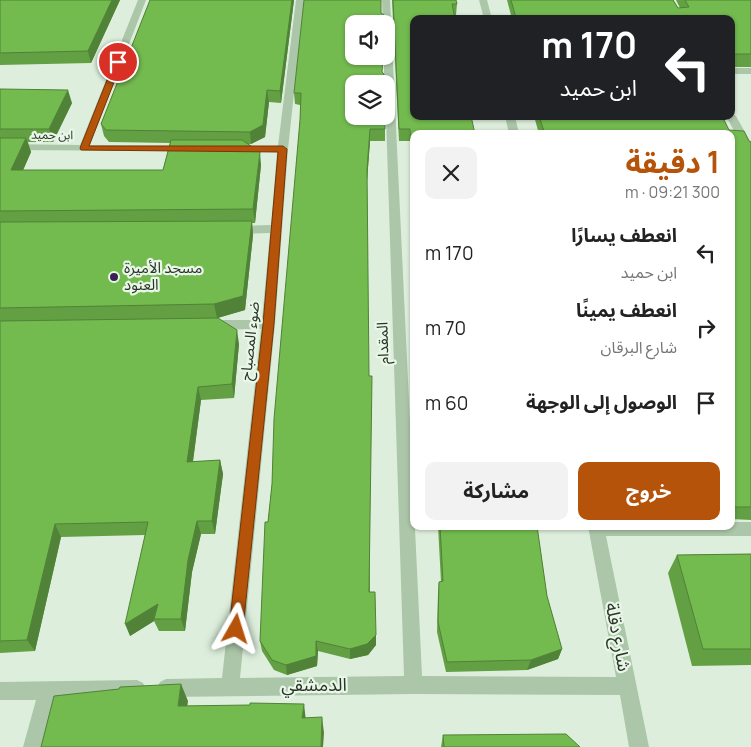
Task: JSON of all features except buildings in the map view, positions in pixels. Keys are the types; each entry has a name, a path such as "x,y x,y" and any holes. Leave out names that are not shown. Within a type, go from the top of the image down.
{"street":[{"path":"84,148 142,0"},
{"name":"ضوء المصباح","path":"230,686 268,324 283,149 300,0"},
{"name":"المقدام","path":"386,0 413,685"},
{"path":"483,0 487,15"},
{"path":"735,71 751,71"},
{"path":"733,120 751,153"},
{"name":"ابن حميد","path":"0,148 193,149"},
{"path":"223,149 283,149"},
{"path":"219,230 277,229"},
{"path":"200,325 268,324"},
{"path":"735,529 751,529"},
{"name":"شارع دقلة","path":"596,530 639,747"},
{"name":"الدمشقي","path":"0,691 230,686 628,686"},
{"path":"33,747 47,691"}],"place":[{"name":"مسجد الأميرة العنود","path":"114,277"}],"route":[{"path":"118,62 84,148 283,149 268,324 236,629"}]}
